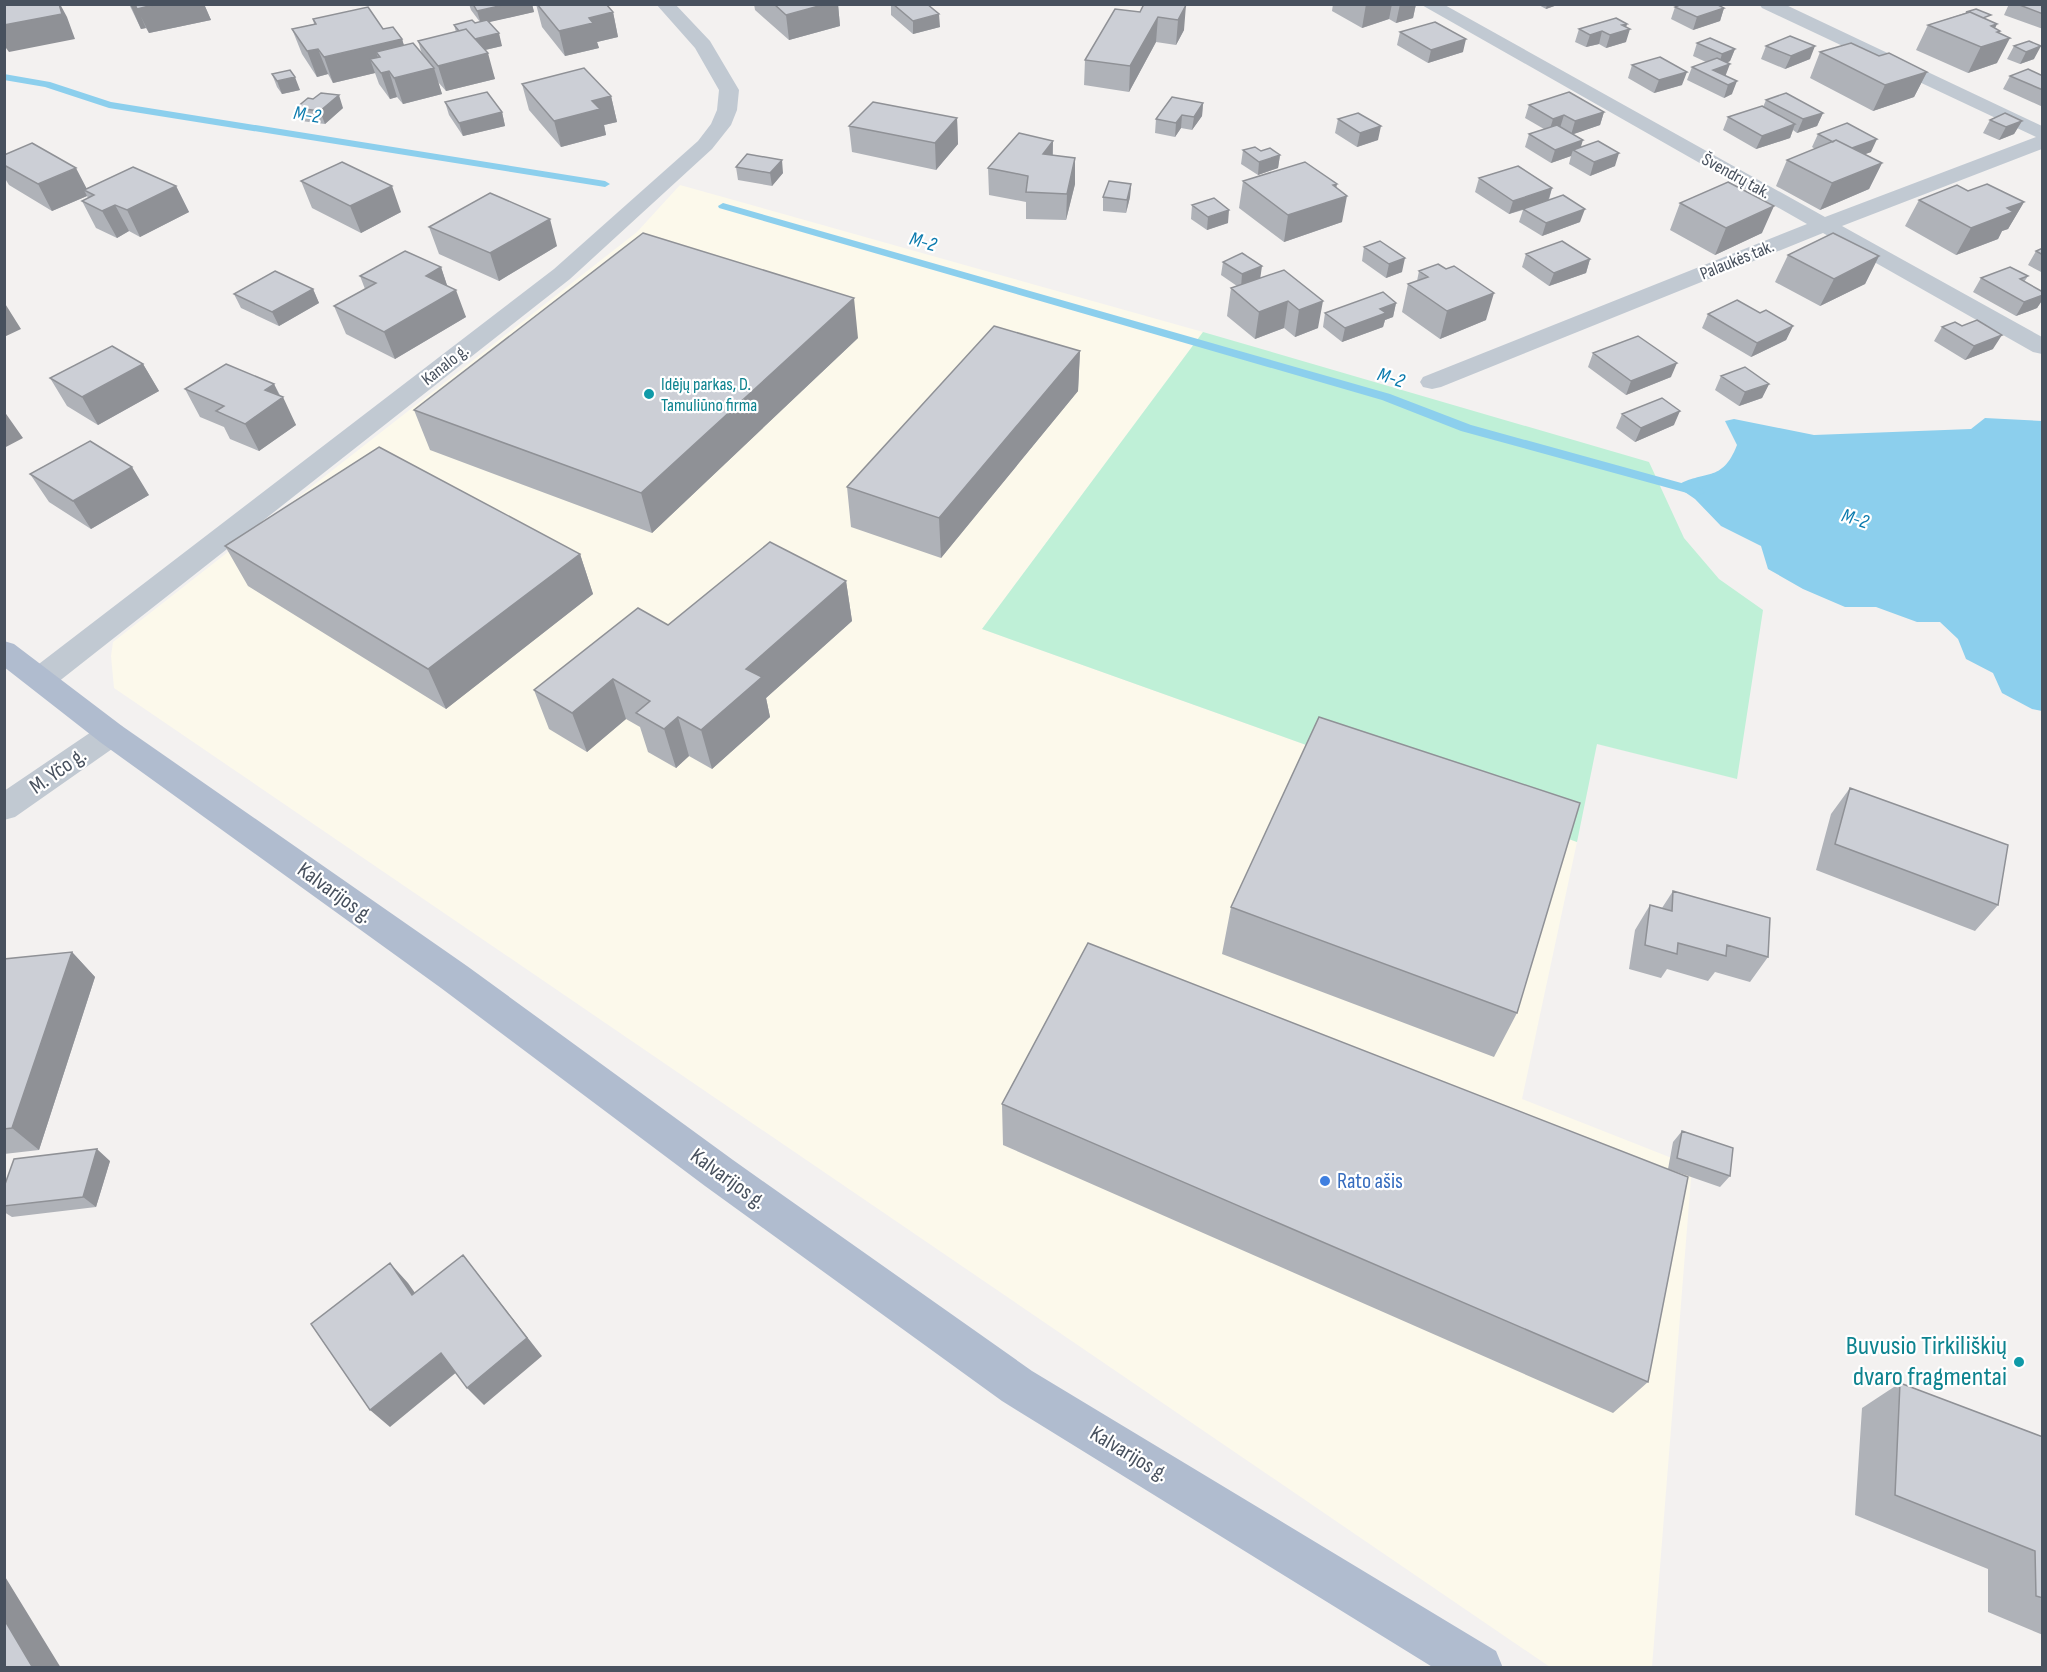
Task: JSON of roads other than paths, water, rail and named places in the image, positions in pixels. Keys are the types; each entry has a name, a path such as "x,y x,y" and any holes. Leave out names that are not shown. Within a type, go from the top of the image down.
{"main road":[{"name":"Kalvarijos g.","path":"4,651 42,678 111,734 444,970 719,1173 1017,1386 1479,1668"}],"street":[{"name":"Kanalo g.","path":"42,678 562,274 705,145 721,125 727,110 729,90 703,45 665,4"},
{"name":"Švendrų tak.","path":"1429,4 2043,347"},
{"path":"1768,4 2043,133"},
{"name":"Palaukės tak.","path":"1432,382 1824,225 2043,142"},
{"name":"M. Yčo g.","path":"4,808 111,734"}],"water":[{"path":"1985,418 2042,421 2042,711 2032,709 2002,693 1993,673 1966,659 1958,639 1940,622 1917,622 1876,607 1845,607 1803,589 1768,569 1761,546 1721,526 1695,499 1676,486 1718,471 1725,465 1737,445 1725,421 1734,419 1814,435 1971,429"}],"waterway":[{"name":"M-2","path":"4,77 47,84 109,105 605,184"},
{"name":"M-2","path":"723,206 1386,397 1466,428 1698,492"}],"place":[{"name":"Idėjų parkas, D. Tamuliūno firma","path":"649,394"},
{"name":"Rato ašis","path":"1325,1181"},
{"name":"Buvusio Tirkiliškių dvaro fragmentai","path":"2019,1362"}]}
